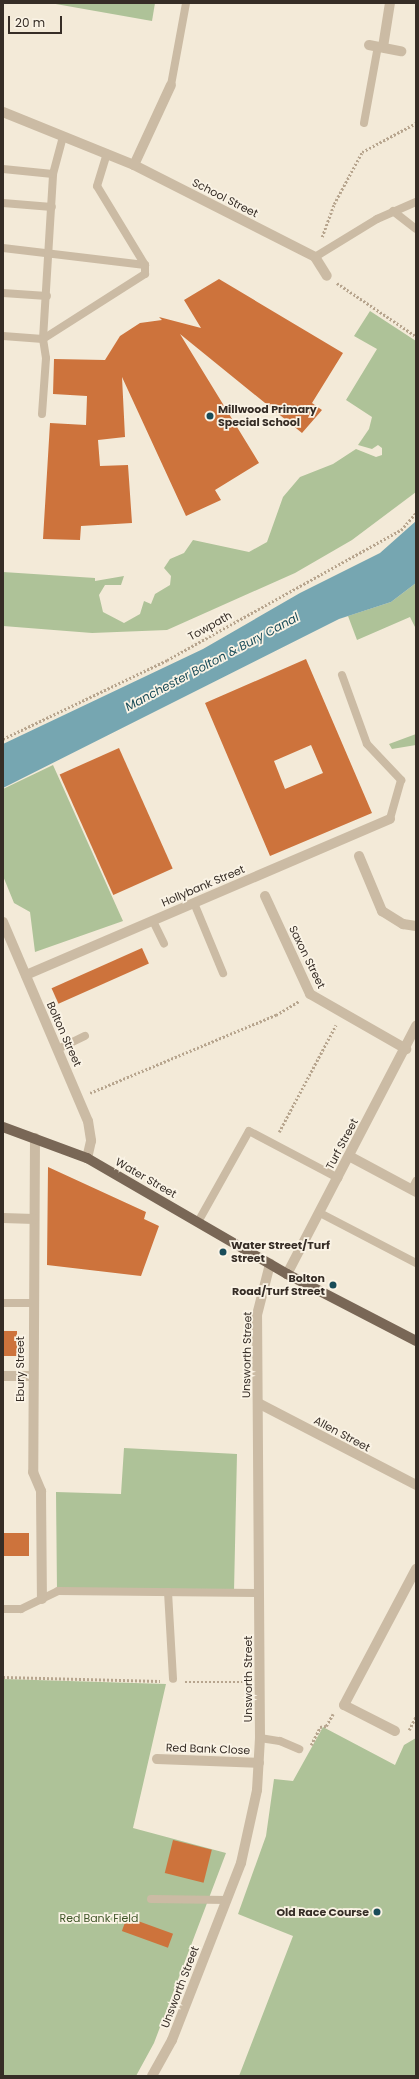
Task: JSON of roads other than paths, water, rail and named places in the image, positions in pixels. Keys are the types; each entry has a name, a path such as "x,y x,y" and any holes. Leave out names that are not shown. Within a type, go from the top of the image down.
{"main road":[{"name":"Water Street","path":"3,1127 87,1158 287,1274 416,1341"}],"street":[{"path":"390,3 377,46 401,51"},
{"path":"134,165 171,85"},
{"name":"School Street","path":"3,112 134,165 315,256"},
{"path":"315,256 327,276"},
{"name":"Hollybank Street","path":"26,975 390,819"},
{"path":"359,856 382,911 403,924 416,926"},
{"name":"Saxon Street","path":"265,896 310,994 342,1014 406,1049"},
{"name":"Bolton Street","path":"3,922 79,1097 91,1131 87,1158"},
{"name":"Turf Street","path":"287,1274 406,1049 416,1026"},
{"name":"Ebury Street","path":"35,1138 32,1376 33,1472 41,1492 42,1599"},
{"path":"349,1156 415,1187"},
{"path":"3,1218 34,1219"},
{"name":"Unsworth Street","path":"152,2076 172,2040 226,1900 250,1828 259,1763 260,1738 258,1315 270,1264"},
{"path":"3,1376 32,1376"},
{"name":"Allen Street","path":"258,1403 416,1485"},
{"path":"395,1731 344,1705 416,1569"},
{"name":"Red Bank Close","path":"157,1759 259,1763"}],"lane":[{"path":"171,85 186,3"},
{"path":"364,123 377,46"},
{"path":"42,414 46,358 43,339 50,251 53,174 63,136"},
{"path":"3,336 43,339 145,274 146,265 97,186 107,154"},
{"path":"3,169 53,174"},
{"path":"315,256 393,211 416,202"},
{"path":"3,203 52,208"},
{"path":"393,211 416,229"},
{"path":"3,248 50,251 146,265"},
{"path":"3,293 47,296"},
{"path":"342,675 367,744 401,780 390,819"},
{"path":"194,903 223,973"},
{"path":"153,921 164,944"},
{"path":"58,1049 86,1036"},
{"path":"198,1222 249,1131 338,1178"},
{"path":"320,1213 416,1263"},
{"path":"3,1303 33,1303"},
{"path":"3,1609 21,1609 58,1591 259,1593"},
{"path":"168,1592 173,1679"},
{"path":"260,1738 280,1741 299,1749"},
{"path":"151,1899 226,1900"}],"water":[{"name":"Manchester Bolton & Bury Canal","path":"416,521 416,583 391,602 339,619 3,788 3,744 203,649 300,593 380,553"}],"place":[{"name":"Millwood Primary Special School","path":"210,416"},
{"name":"Water Street/Turf Street","path":"223,1252"},
{"name":"Bolton Road/Turf Street","path":"333,1285"},
{"name":"Old Race Course","path":"377,1912"}],"park label":[{"name":"Red Bank Field","path":"99,1918"}]}
